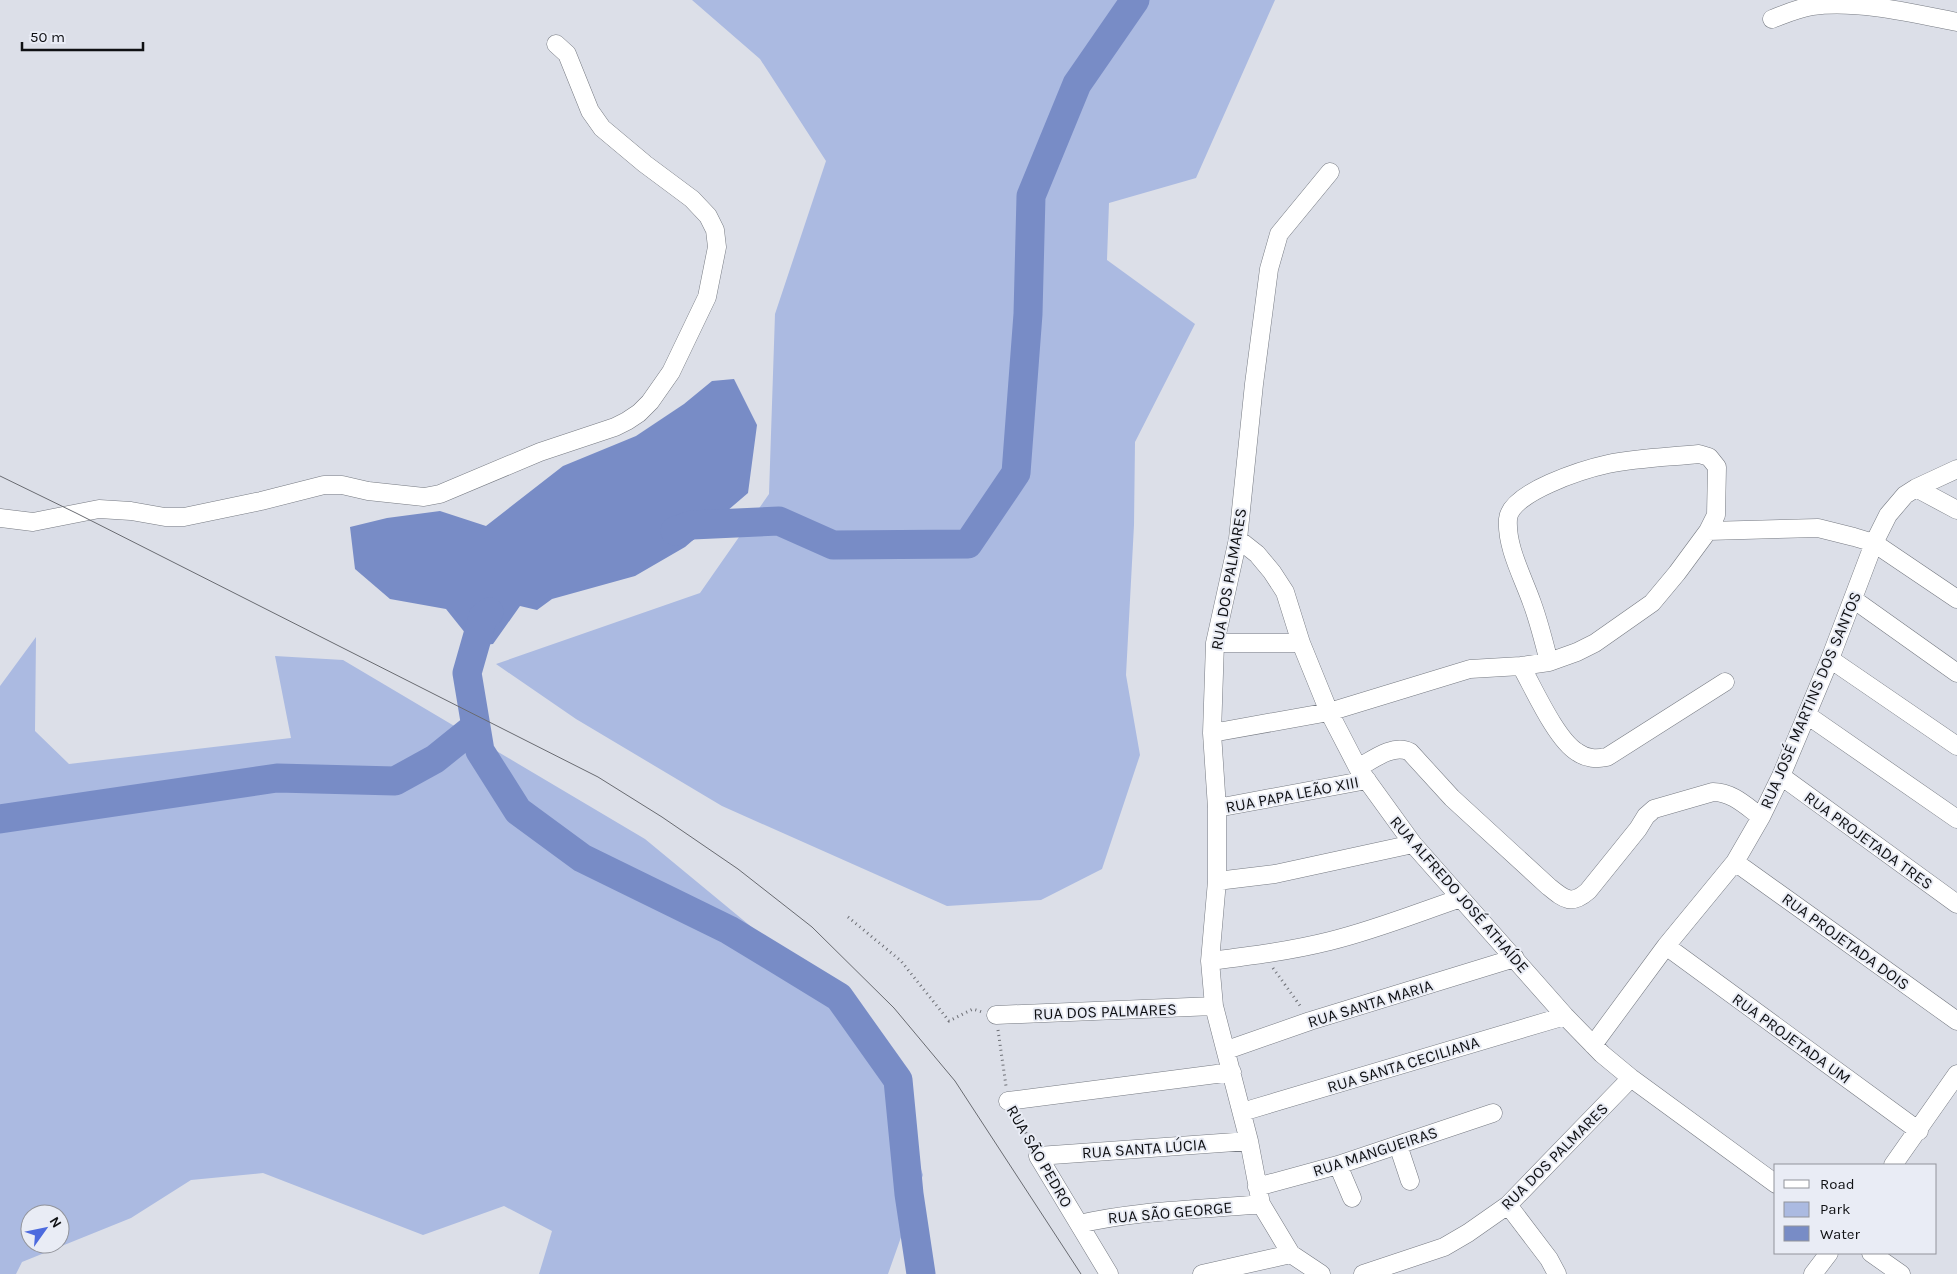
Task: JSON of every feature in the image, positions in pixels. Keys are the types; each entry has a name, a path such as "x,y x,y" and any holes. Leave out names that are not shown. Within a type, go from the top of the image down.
{"street":[{"path":"1772,19 1811,6 1849,4 1957,22"},
{"path":"0,518 33,522 100,509 131,511 164,517 184,517 261,502 324,485 342,485 368,491 406,495 424,496 440,494 540,452 615,427 639,413 650,402 671,372 706,298 714,269 717,247 715,230 708,216 692,199 645,164 602,128 590,111 567,54 556,44"},
{"name":"RUA DOS PALMARES","path":"1321,1274 1291,1254 1259,1195 1249,1141 1227,1050 1214,1006 1210,961 1216,881 1217,808 1212,733 1215,643 1238,539 1254,384 1269,269 1274,246 1279,234 1330,172"},
{"path":"1212,733 1329,712 1470,669 1550,662 1578,652 1595,643 1652,603 1708,531 1716,515 1717,467 1709,457 1699,454 1608,464 1556,481 1528,495 1514,506 1508,517 1512,546 1550,662"},
{"name":"RUA JOSÉ MARTINS DOS SANTOS","path":"1598,1050 1666,946 1735,862 1761,817 1807,715 1874,543 1888,515 1898,502 1916,488 1957,469"},
{"path":"1916,488 1957,510"},
{"path":"1708,531 1818,528 1874,543 1957,599"},
{"name":"RUA ALFREDO JOSÉ ATHAÍDE","path":"1238,539 1257,554 1285,592 1301,643 1329,712 1362,774 1412,844 1565,1016 1598,1050 1631,1078 1774,1183"},
{"path":"1853,599 1957,673"},
{"path":"1215,643 1301,643"},
{"path":"1830,659 1957,746"},
{"path":"1521,666 1556,729 1567,744 1577,752 1595,759 1607,756 1725,682"},
{"path":"1807,715 1957,819"},
{"name":"RUA PAPA LEÃO XIII","path":"1217,808 1362,774 1395,750 1402,749 1410,752 1452,798 1548,886 1562,898 1571,900 1580,898 1588,890 1638,829 1646,816 1654,809 1713,792 1722,792 1761,817"},
{"name":"RUA PROJETADA TRES","path":"1781,776 1957,904"},
{"path":"1216,881 1275,874 1412,844"},
{"name":"RUA PROJETADA DOIS","path":"1735,862 1957,1021"},
{"path":"1210,961 1264,955 1330,941 1372,929 1461,898"},
{"name":"RUA PROJETADA UM","path":"1666,946 1919,1131"},
{"name":"RUA SANTA MARIA","path":"1227,1050 1310,1021 1515,958"},
{"name":"RUA DOS PALMARES","path":"996,1016 1214,1006"},
{"name":"RUA SANTA CECILIANA","path":"1242,1112 1565,1016"},
{"path":"1008,1100 1232,1072"},
{"path":"1894,1164 1919,1131 1957,1074"},
{"name":"RUA DOS PALMARES","path":"1363,1274 1444,1247 1468,1234 1508,1205 1631,1078"},
{"name":"RUA MANGUEIRAS","path":"1259,1195 1338,1165 1493,1113"},
{"name":"RUA SANTA LÚCIA","path":"1038,1156 1249,1141"},
{"path":"1398,1145 1410,1181"},
{"name":"RUA SÃO PEDRO","path":"1038,1156 1109,1274"},
{"path":"1338,1165 1352,1198"},
{"name":"RUA SÃO GEORGE","path":"1079,1224 1109,1217 1259,1195"},
{"path":"1508,1205 1549,1259 1557,1274"},
{"path":"1202,1274 1291,1254"},
{"path":"1813,1274 1828,1254"},
{"path":"1872,1254 1902,1274"}],"path":[{"path":"848,917 901,961 949,1021 973,1009 996,1016"},
{"path":"1264,955 1310,1021"},
{"name":"RUA SÃO PEDRO","path":"996,1016 1008,1100 1038,1156"}],"green space":[{"path":"692,0 1275,0 1196,178 1109,203 1107,260 1195,324 1135,442 1134,525 1126,675 1140,755 1102,869 1041,900 947,906 722,806 576,719 496,664 700,593 769,494 775,314 826,161 760,59"},
{"path":"36,637 35,731 69,764 291,738 275,656 343,660 645,839 874,1028 923,1175 888,1274 539,1274 552,1231 504,1206 423,1235 263,1173 191,1180 131,1218 70,1243 70,1204 20,1204 20,1254 42,1254 22,1262 16,1274 0,1274 0,686"}],"water":[{"path":"734,379 757,425 748,493 685,547 635,576 552,599 537,610 520,606 493,644 464,647 466,634 446,609 390,599 355,569 350,527 387,518 440,511 486,526 563,466 636,436 684,404 712,381"}],"waterway":[{"path":"675,531 692,525 779,521 833,545 968,544 1016,473 1028,314 1031,196 1077,84 1135,0"},
{"path":"489,612 483,617 467,673 480,751 518,811 582,858 729,930 839,997 898,1080 909,1194 921,1274"},
{"path":"0,819 277,778 395,781 435,759 476,726"}],"tram line":[{"path":"0,476 598,777 662,817 738,869 812,927 894,1008 955,1081 1081,1274"}]}
